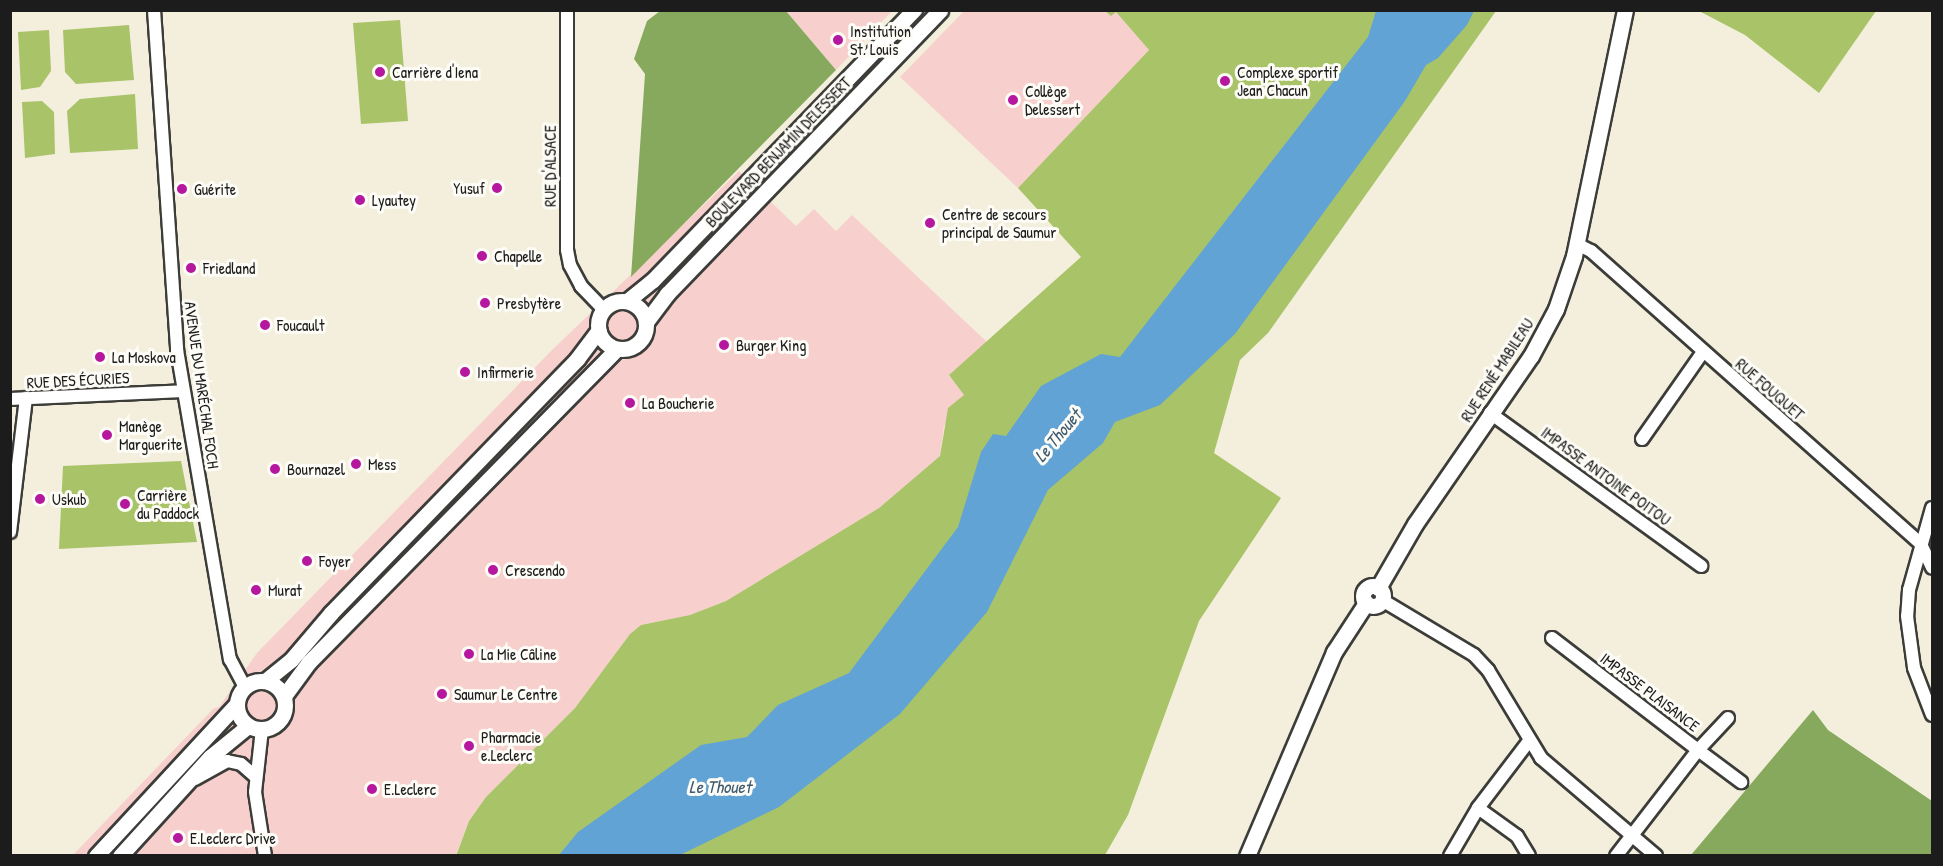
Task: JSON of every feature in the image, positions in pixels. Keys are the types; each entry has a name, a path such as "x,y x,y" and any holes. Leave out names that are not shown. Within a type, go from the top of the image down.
{"main road":[{"name":"BOULEVARD BENJAMIN DELESSERT","path":"627,302 653,280 914,10"},
{"name":"BOULEVARD BENJAMIN DELESSERT","path":"646,322 667,294 940,10"},
{"name":"RUE RENÉ MABILEAU","path":"1247,855 1334,652 1366,603 1363,594 1366,589 1380,594 1415,524 1491,413 1548,324 1567,282 1577,244 1625,10"},
{"path":"96,855 237,704 245,687 266,681 291,660 339,604 577,359 599,330 604,310 614,302 627,302 640,309 646,322 638,344 617,348 309,662 284,696 281,718 255,727 225,743 178,790 120,855"},
{"path":"599,330 605,342 617,348"},
{"path":"266,681 284,696"},
{"path":"237,704 240,716 255,727"}],"street":[{"name":"AVENUE DU MARÉCHAL FOCH","path":"154,10 173,306 183,391 230,659 245,687"},
{"name":"RUE D'ALSACE","path":"567,10 567,250 570,265 581,286 604,310"},
{"name":"RUE FOUQUET","path":"1577,244 1591,251 1921,544 1932,568"},
{"path":"1642,440 1703,352"},
{"name":"RUE DES ÉCURIES","path":"10,399 183,391"},
{"path":"10,532 26,398"},
{"name":"IMPASSE ANTOINE POITOU","path":"1491,413 1701,566"},
{"path":"1932,508 1909,590 1907,616 1914,668 1932,715"},
{"path":"1380,594 1474,655 1488,670 1529,741 1577,791 1656,855"},
{"name":"IMPASSE PLAISANCE","path":"1552,638 1698,750 1616,855"},
{"path":"1728,718 1698,750 1741,782"},
{"path":"255,727 256,777 265,855"},
{"path":"1450,855 1478,808 1529,741"},
{"path":"178,790 227,761 242,764 256,777"},
{"path":"1478,808 1518,836 1528,855"}],"shaded area":[{"name":"Collège Delessert","path":"1105,10 1111,16 1116,12 1149,50 1018,188 900,77 964,11"},
{"name":"Institution St. Louis","path":"786,11 892,11 836,70"},
{"path":"739,171 796,226 814,209 836,231 852,215 987,342 949,375 964,395 944,426 940,456 879,508 726,601 690,615 641,625 630,634 575,708 486,797 469,821 456,855 72,856 214,708 219,707 257,653 552,350"}],"green space":[{"path":"1876,10 1819,93 1745,35 1699,11"},
{"path":"660,11 786,11 836,70 631,277 645,74 634,59 647,21"},
{"path":"1105,11 1496,11 1268,333 1240,360 1214,453 1281,498 1199,621 1128,815 1105,855 456,856 469,821 486,797 575,708 630,634 641,625 690,615 726,601 879,508 940,456 948,408 964,395 949,375 1081,257 1018,188 1149,50 1116,12 1111,16"},
{"name":"Carrière d'Iena","path":"400,20 408,121 361,124 353,23"},
{"path":"129,25 134,80 76,84 65,72 63,30"},
{"path":"49,30 51,71 40,87 21,90 18,32"},
{"path":"135,94 138,149 70,153 67,111 80,99"},
{"path":"42,101 54,112 55,154 25,158 22,102"},
{"name":"Carrière du Paddock","path":"181,461 197,542 59,549 63,466"},
{"path":"1813,710 1828,730 1932,801 1932,855 1691,855"}],"water":[{"name":"Le Thouet","path":"1376,11 1474,11 1467,25 1438,58 1426,65 1405,101 1235,334 1160,405 1115,422 1103,443 1048,490 987,612 900,714 779,807 680,855 559,855 578,832 701,745 747,737 778,705 849,673 958,527 981,452 993,434 1006,436 1041,386 1101,354 1120,357 1368,37"}],"place":[{"name":"Institution St. Louis","path":"838,40"},
{"name":"Carrière d'Iena","path":"380,72"},
{"name":"Complexe sportif Jean Chacun","path":"1225,81"},
{"name":"Collège Delessert","path":"1013,100"},
{"name":"Yusuf","path":"497,188"},
{"name":"Guérite","path":"182,189"},
{"name":"Lyautey","path":"360,200"},
{"name":"Centre de secours principal de Saumur","path":"930,223"},
{"name":"Chapelle","path":"482,256"},
{"name":"Friedland","path":"191,268"},
{"name":"Presbytère","path":"485,303"},
{"name":"Foucault","path":"265,325"},
{"name":"Burger King","path":"724,345"},
{"name":"La Moskova","path":"100,357"},
{"name":"Infirmerie","path":"465,372"},
{"name":"La Boucherie","path":"630,403"},
{"name":"Manège Marguerite","path":"107,435"},
{"name":"Mess","path":"356,464"},
{"name":"Bournazel","path":"275,469"},
{"name":"Uskub","path":"40,499"},
{"name":"Carrière du Paddock","path":"125,504"},
{"name":"Foyer","path":"307,561"},
{"name":"Crescendo","path":"493,570"},
{"name":"Murat","path":"256,590"},
{"name":"La Mie Câline","path":"469,654"},
{"name":"Saumur Le Centre","path":"442,694"},
{"name":"Pharmacie e.Leclerc","path":"469,746"},
{"name":"E.Leclerc","path":"372,789"},
{"name":"E.Leclerc Drive","path":"178,838"}]}
